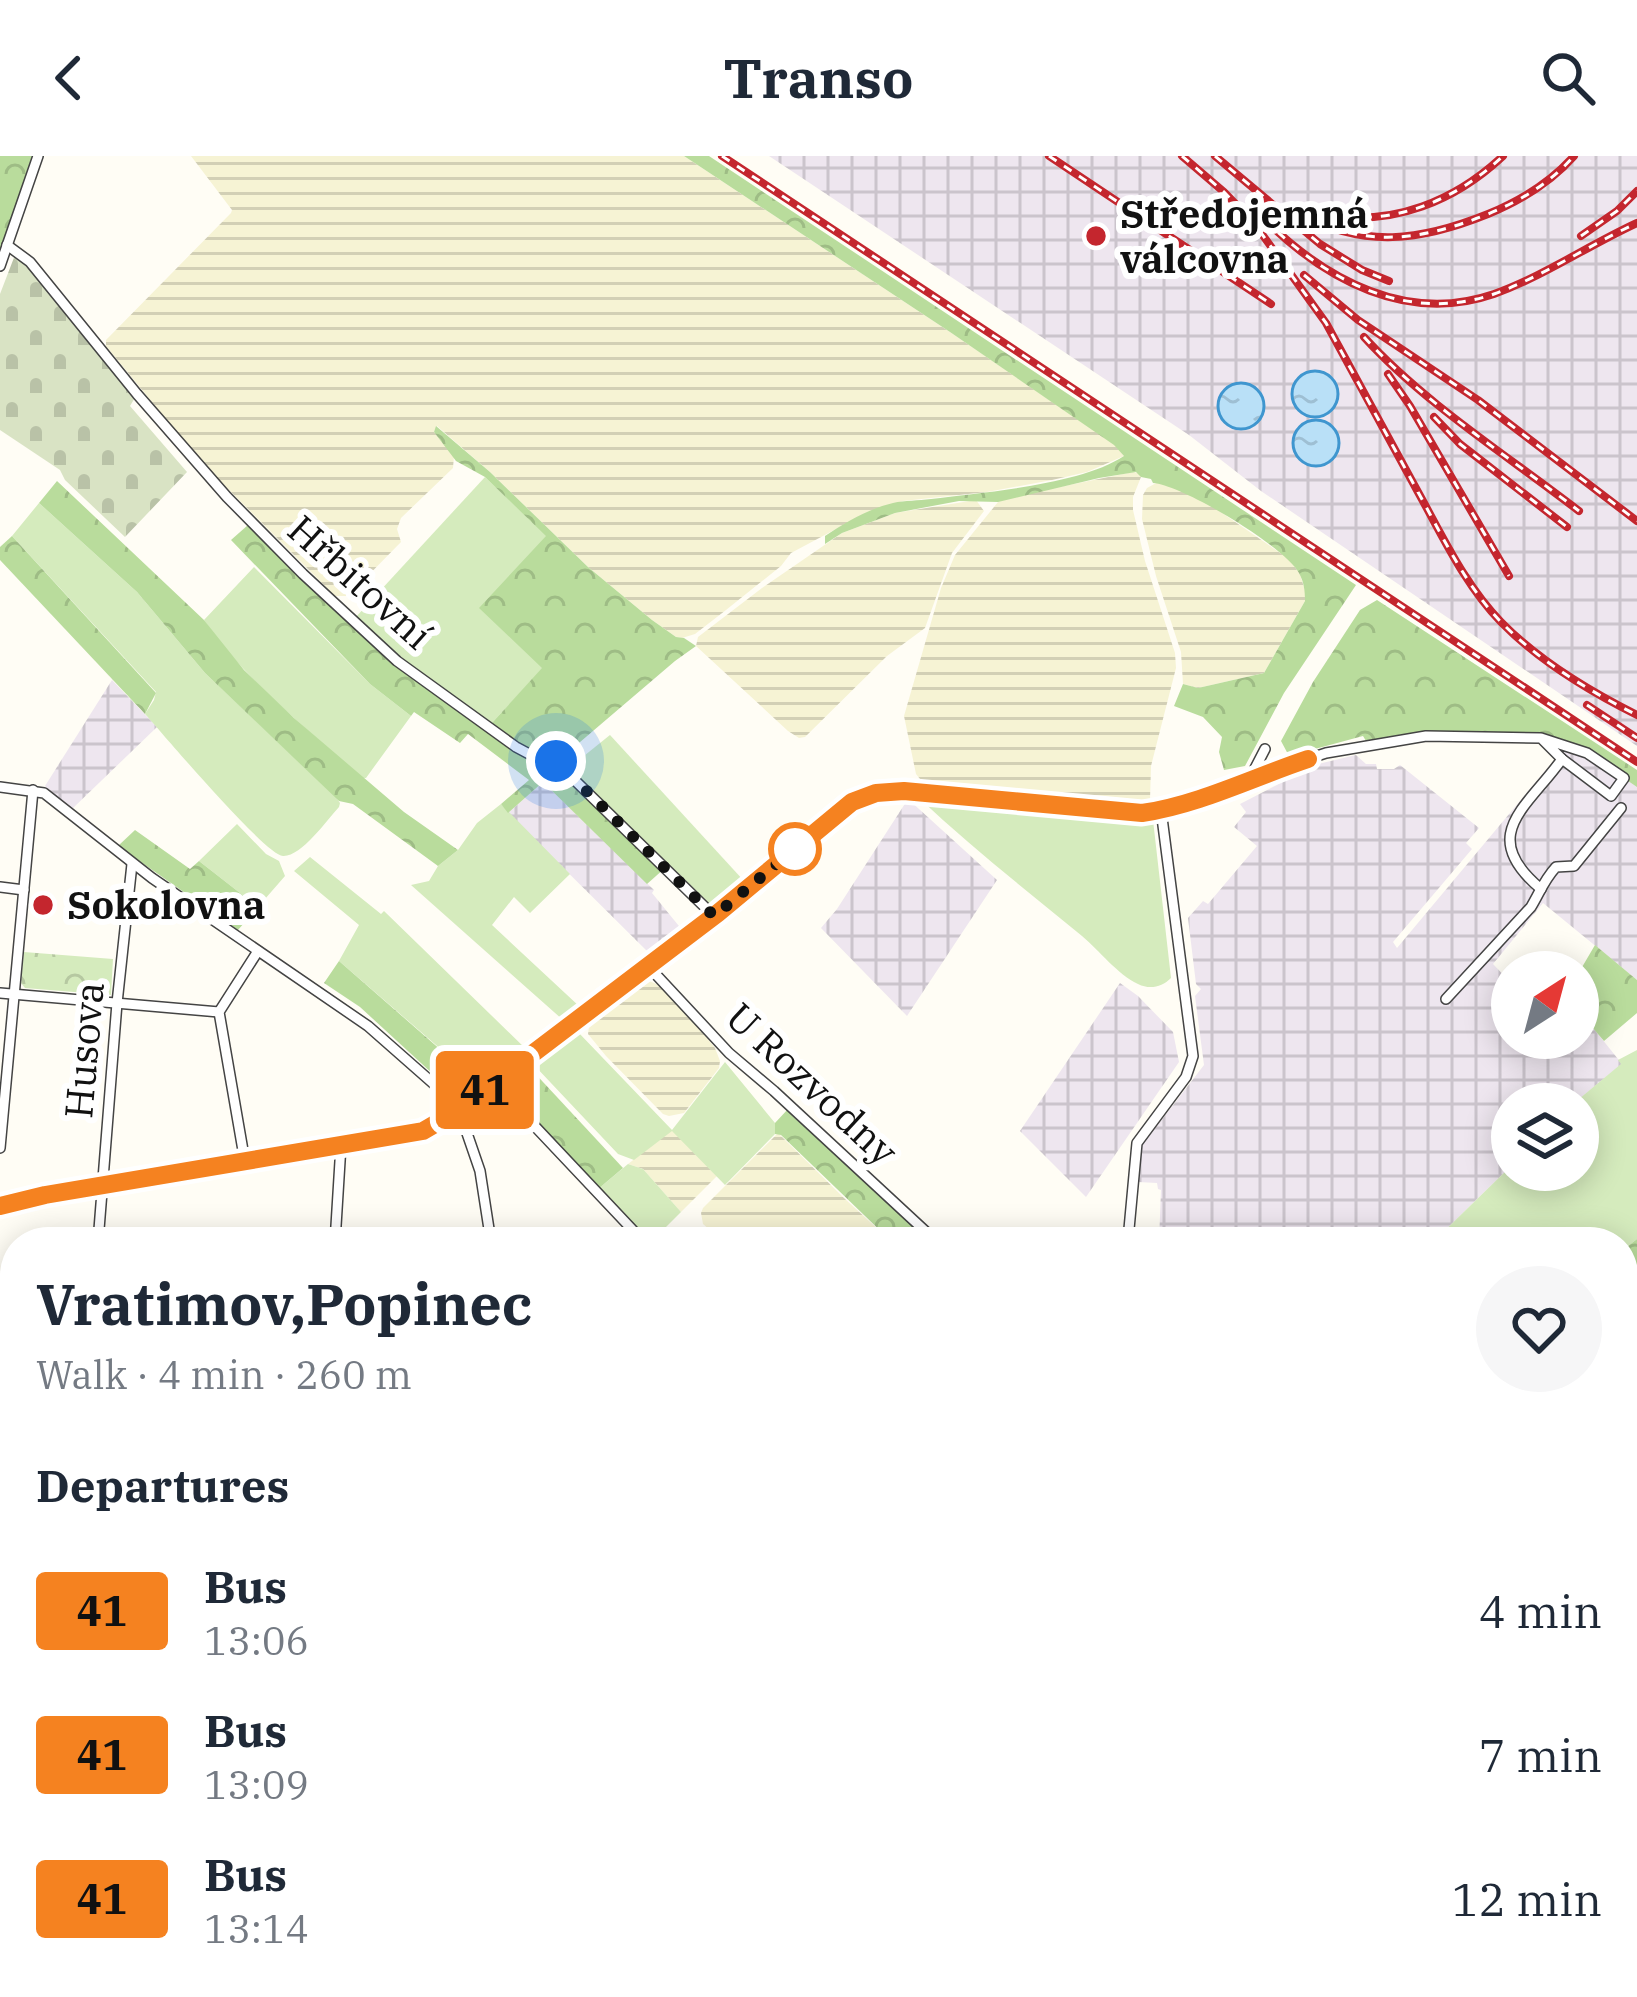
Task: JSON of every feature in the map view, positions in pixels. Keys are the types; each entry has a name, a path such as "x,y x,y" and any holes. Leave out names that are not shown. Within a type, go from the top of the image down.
{"street":[{"path":"0,266 38,156"},
{"name":"Hřbitovní","path":"7,245 30,262 227,497 303,574 398,661 516,747 556,761 714,916"},
{"path":"0,1206 423,1131 459,1110 649,966 852,802 876,793 904,791 1142,813 1175,808 1326,753 1426,736 1541,738 1587,753 1624,778 1610,796 1541,738"},
{"path":"1250,778 1265,749"},
{"path":"1541,890 1516,861 1509,833 1517,814 1562,759"},
{"path":"0,787 44,793 132,864 368,1026 459,1110 480,1171 489,1227"},
{"path":"0,1148 33,790"},
{"path":"1446,999 1532,907 1542,882 1556,867 1574,866 1622,808"},
{"path":"1129,1227 1137,1143 1186,1077 1192,1056 1161,810"},
{"name":"Husova","path":"99,1227 132,864"},
{"path":"0,887 24,890"},
{"path":"245,1162 219,1012 258,951"},
{"name":"U Rozvodny","path":"649,966 729,1053 921,1227"},
{"path":"0,993 219,1012"},
{"path":"494,1083 630,1227"},
{"path":"336,1227 341,1145"}],"shaded area":[{"path":"191,156 684,156 950,332 1115,445 1124,456 1052,480 903,501 868,512 791,553 726,610 695,634 682,638 652,620 588,567 437,426 434,432 454,456 453,468 401,518 397,529 401,542 348,596 335,596 201,462 106,346 106,340 231,213"},
{"path":"769,156 1637,156 1637,746 1261,491 1189,435"},
{"path":"1133,472 1141,477 1133,510 1176,668 1151,766 1150,800 1131,805 924,784 916,774 904,716 955,555 1005,498"},
{"path":"1158,482 1212,506 1289,559 1300,574 1305,601 1264,673 1198,688 1183,684 1181,652 1142,519 1143,495"},
{"path":"976,500 984,511 952,553 925,628 887,656 805,737 788,731 696,646 698,637 842,533 895,513"},
{"path":"112,680 157,727 72,809 45,786"},
{"path":"1570,741 1637,786 1637,980 1543,903 1504,951 1491,951 1491,1059 1599,1059 1599,1035 1622,1064 1599,1083 1491,1083 1491,1185 1448,1227 1160,1227 1161,1190 1157,1183 1138,1182 1140,1148 1204,1065 1195,996 1201,989 1196,984 1188,918 1203,901 1208,904 1257,846 1234,827 1246,812 1240,804 1318,764 1356,755 1366,764 1376,764 1377,769 1400,765 1479,828 1466,843 1472,849 1393,942 1397,948"},
{"path":"543,782 654,890 683,931 651,955 508,813"},
{"path":"908,799 997,880 907,1016 821,928"},
{"path":"644,979 659,985 683,1008 720,1061 684,1113 663,1114 588,1034 590,1020"},
{"path":"1120,983 1173,1032 1179,1062 1086,1197 1020,1131"},
{"path":"672,1130 717,1176 681,1212 643,1169 628,1164"},
{"path":"778,1133 876,1227 706,1227 703,1208"}],"green space":[{"path":"0,156 32,156 2,249 0,248"},
{"path":"684,156 709,156 1356,585 1284,693 1245,766 1224,770 1219,752 1222,737 1203,717 1174,706 1183,684 1198,688 1264,673 1305,601 1302,580 1290,562 1232,519 1136,472 998,502 959,501 895,513 825,544 825,536 884,506 1058,481 1124,456 950,332"},
{"path":"15,255 136,396 130,406 187,472 125,537 60,470 0,430 0,294"},
{"path":"436,426 588,567 652,620 696,646 559,760 665,868 647,884 543,782 508,813 501,804 529,780 468,734 460,743 414,712 411,716 370,684 231,540 248,525 394,664 491,724 542,668 479,608 546,536 485,477 456,461 434,432"},
{"path":"485,477 547,536 543,668 491,724 399,658 355,618"},
{"path":"57,481 204,620 244,670 294,718 404,812 458,850 438,866 353,804 339,801 205,673 137,592 39,503"},
{"path":"39,503 137,592 205,673 335,796 339,807 298,851 283,856 273,850 214,792 145,714 156,692 12,536"},
{"path":"12,536 156,693 145,714 0,560 0,547"},
{"path":"254,567 370,684 411,716 366,778 258,684 204,620"},
{"path":"1377,600 1637,770 1637,787 1587,753 1541,738 1409,739 1404,734 1366,741 1363,736 1289,756 1281,741 1313,682 1360,610"},
{"path":"610,735 744,881 713,907 569,768"},
{"path":"919,798 1153,820 1171,978 1151,987 1130,980"},
{"path":"501,804 570,874 530,913 514,897 492,925 580,1007 563,1020 411,885 429,881 477,823"},
{"path":"237,824 279,861 285,876 258,907 199,861"},
{"path":"135,830 190,869 199,861 258,907 238,930 118,846"},
{"path":"310,857 381,914 384,911 527,1050 481,1084 339,961 359,925 294,871"},
{"path":"1595,945 1637,980 1637,1013 1604,1041 1599,1035 1599,951 1591,951"},
{"path":"24,952 113,959 111,995 25,988 21,983"},
{"path":"339,961 442,1051 452,1082 446,1086 360,1007 324,983"},
{"path":"577,1031 672,1130 725,1062 775,1123 775,1134 725,1185 672,1131 634,1160 618,1154 534,1065"},
{"path":"1637,1050 1637,1227 1448,1227 1491,1185 1491,1191 1599,1191 1598,1083 1621,1064 1618,1060"},
{"path":"530,1068 623,1168 597,1190 503,1086"},
{"path":"788,1109 916,1227 876,1227 775,1134 775,1123"},
{"path":"628,1164 643,1169 681,1212 666,1227 633,1227 597,1190"}],"water":[{"path":"1315,371 1331,378 1338,394 1331,410 1315,417 1299,410 1292,394 1299,378"},
{"path":"1241,383 1257,390 1264,406 1257,422 1241,429 1225,422 1218,406 1225,390"},
{"path":"1316,420 1332,427 1339,443 1332,459 1316,466 1300,459 1293,443 1300,427"}],"railway":[{"path":"722,156 1637,762"},
{"path":"1049,156 1271,304"},
{"path":"1182,156 1254,223 1326,323 1446,543 1488,608 1548,662 1637,715"},
{"path":"1215,156 1320,244 1389,281"},
{"path":"1327,215 1376,217 1422,207 1465,186 1503,156"},
{"path":"1298,213 1346,232 1416,235 1488,214 1524,197 1574,156"},
{"path":"1581,236 1637,191"},
{"path":"1265,220 1341,278 1399,300 1430,304 1494,294 1637,223"},
{"path":"1304,275 1358,320 1478,400 1637,521"},
{"path":"1364,337 1440,407 1579,511"},
{"path":"1388,374 1509,576"},
{"path":"1434,417 1460,444 1567,527"},
{"path":"1587,705 1637,738"}],"bus line":[{"name":"41","path":"0,1206 423,1131 459,1110 863,797 904,791 1142,813 1175,808 1308,759"}],"place":[{"name":"Středojemná válcovna","path":"1096,236"},
{"name":"Sokolovna","path":"43,905"}],"route":[{"path":"556,761 714,916 795,849"}]}
